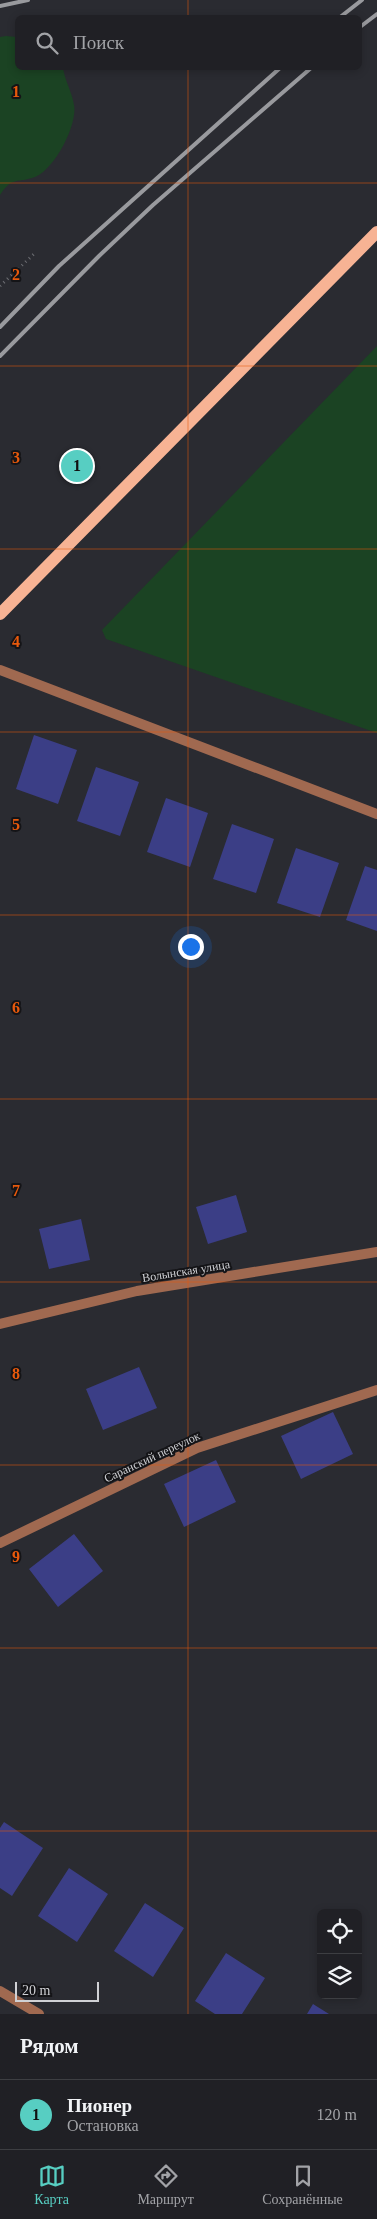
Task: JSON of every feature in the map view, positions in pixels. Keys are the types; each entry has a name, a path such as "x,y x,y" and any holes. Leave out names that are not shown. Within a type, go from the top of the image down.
{"main road":[{"path":"0,614 377,232"}],"street":[{"path":"0,670 377,814"},
{"name":"Волынская улица","path":"0,1324 137,1291 377,1252"},
{"name":"Саранский переулок","path":"0,1543 197,1448 377,1390"},
{"path":"0,1991 38,2014"}],"path":[{"path":"0,286 35,253"}],"green space":[{"path":"0,37 15,37 15,70 63,70 73,100 74,114 68,136 56,158 48,167 32,178 11,183 0,195"},
{"path":"377,346 377,733 106,639 102,630"}],"building":[{"path":"34,735 77,750 58,804 16,789"},
{"path":"96,767 139,782 120,836 77,821"},
{"path":"166,798 208,813 190,867 147,852"},
{"path":"232,824 274,839 256,893 213,879"},
{"path":"296,848 339,863 320,917 277,903"},
{"path":"365,866 377,870 377,931 346,920"},
{"path":"236,1195 247,1232 208,1244 196,1207"},
{"path":"81,1219 90,1260 49,1269 39,1229"},
{"path":"139,1367 157,1408 103,1430 86,1389"},
{"path":"333,1412 353,1454 301,1479 281,1436"},
{"path":"216,1460 236,1502 184,1527 164,1484"},
{"path":"74,1534 103,1571 58,1607 29,1569"},
{"path":"4,1822 43,1848 12,1896 0,1888 0,1828"},
{"path":"69,1868 108,1894 77,1942 38,1916"},
{"path":"145,1903 184,1928 153,1977 114,1951"},
{"path":"226,1953 265,1978 242,2014 215,2014 195,2001"},
{"path":"313,2004 329,2014 307,2014"}],"railway":[{"path":"0,6 28,0"},
{"path":"343,15 362,0"},
{"path":"362,25 377,14"},
{"path":"0,327 59,266 278,70"},
{"path":"0,356 99,256 153,205 309,70"}],"place":[{"name":"Пионер","path":"77,466"}]}
